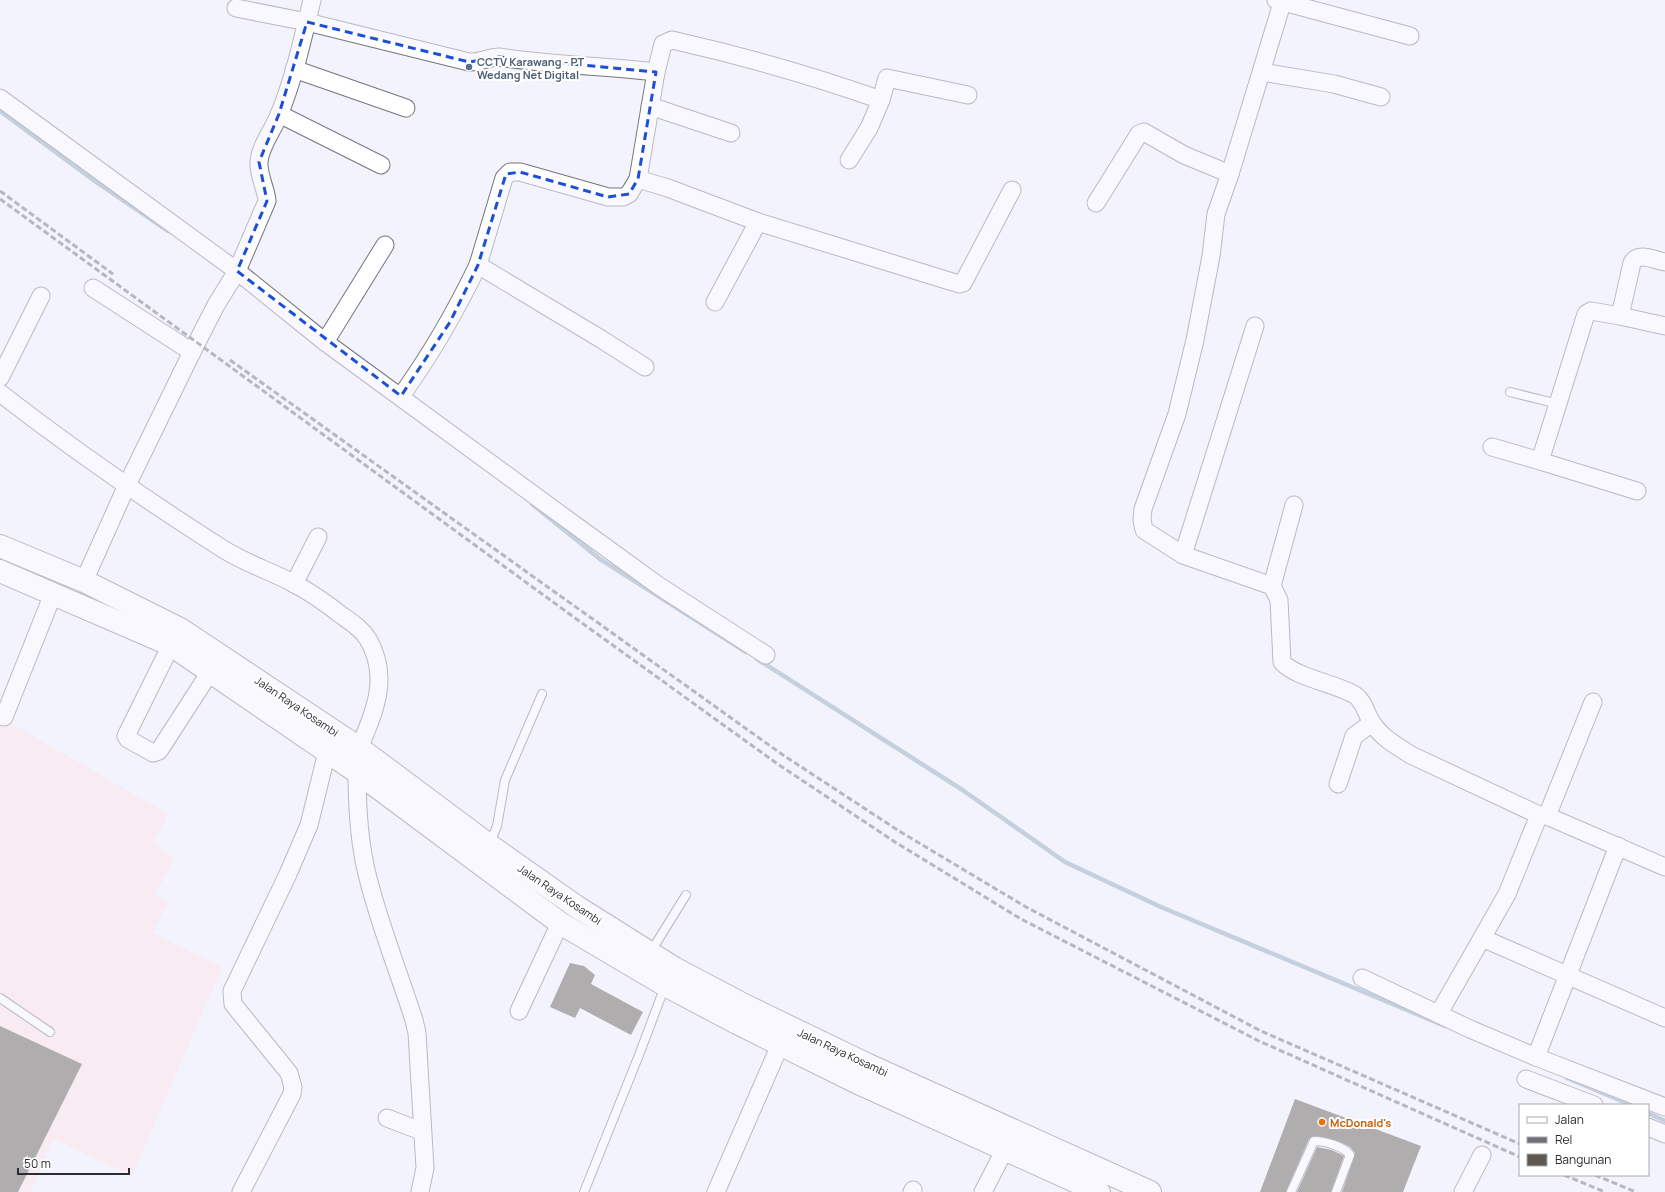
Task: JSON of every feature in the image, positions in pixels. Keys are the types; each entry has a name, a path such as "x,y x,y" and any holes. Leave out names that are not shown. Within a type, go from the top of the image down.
{"highway":[{"name":"Jalan Raya Kosambi","path":"0,546 84,581 180,629 359,748 489,845 577,907 650,953 746,1006 866,1064 1150,1192"},
{"name":"Jalan Raya Kosambi","path":"0,571 171,645 357,772 560,923 665,985 780,1045 856,1082 1099,1192"}],"street":[{"path":"84,581 127,485 192,352 216,305 235,275 266,201 266,189 259,169 261,153 279,114 294,69 312,0"},
{"path":"1272,586 1183,555 1144,530 1142,515 1177,414 1211,256 1216,214 1262,72 1280,1 1410,36"},
{"path":"236,8 307,22 474,63 489,57 499,57 556,65 600,66 656,72"},
{"path":"401,396 422,367 450,322 478,265 504,178 510,172 520,172 608,197 616,198 629,194 638,178 656,72 663,44 672,40 740,55 834,83 881,100"},
{"path":"294,69 406,108"},
{"path":"1262,72 1334,84 1381,98"},
{"path":"849,160 869,128 881,100 886,80 890,77 968,95"},
{"path":"0,98 325,342 401,396 659,586 766,655"},
{"path":"650,106 731,133"},
{"path":"279,114 381,166"},
{"path":"1096,203 1139,134 1144,132 1184,155 1230,174"},
{"path":"638,178 758,222 961,284 1012,190"},
{"path":"715,302 758,222"},
{"path":"325,342 385,245"},
{"path":"1620,316 1634,258 1639,256 1665,262"},
{"path":"478,265 645,367"},
{"path":"94,288 192,352"},
{"path":"0,378 41,296"},
{"path":"1540,461 1586,314 1591,311 1665,326"},
{"path":"1183,555 1255,326"},
{"path":"0,393 49,432 224,550 294,584 357,626 367,638 376,655 380,670 379,688 372,717 359,748"},
{"path":"1492,447 1637,491"},
{"path":"1294,506 1272,586 1279,600 1282,662 1291,669 1356,695 1365,707 1372,723 1383,736 1411,755 1543,816 1665,866"},
{"path":"294,584 318,537"},
{"path":"4,717 53,594"},
{"path":"171,645 126,736 128,739 153,753 159,751 210,672"},
{"path":"1438,1013 1507,894 1593,702"},
{"path":"1338,784 1352,742 1358,733 1372,723"},
{"path":"241,1192 292,1094 293,1087 289,1073 232,1004 232,991 288,874 309,824 327,752"},
{"path":"357,772 357,805 368,878 417,1033 424,1168 420,1192"},
{"path":"1536,1057 1566,976 1618,846"},
{"path":"519,1011 560,923"},
{"path":"1482,938 1665,1018"},
{"path":"1362,978 1536,1057 1597,1096"},
{"path":"716,1192 780,1045"},
{"path":"1526,1079 1597,1096 1646,1104"},
{"path":"1649,1104 1665,1107"},
{"path":"387,1118 421,1132"},
{"path":"1649,1127 1665,1134"},
{"path":"983,1192 1005,1149"},
{"path":"1463,1192 1482,1155"}],"lane":[{"path":"1510,392 1558,404"},
{"path":"489,845 497,826 505,780 542,694"},
{"path":"650,953 686,896"},
{"path":"584,1192 640,1055 665,985"},
{"path":"0,998 50,1032"},
{"path":"1291,1192 1314,1141 1320,1141 1346,1151 1350,1155 1336,1192"}],"highlighted area":[{"path":"307,22 469,62 499,57 656,72 638,179 629,194 608,197 520,172 506,174 478,265 450,322 401,396 237,271 267,201 259,162 279,114"}],"shaded area":[{"path":"0,717 168,814 153,843 174,858 155,895 168,902 153,933 222,967 132,1176 54,1139 30,1192 0,1192"}],"building":[{"path":"570,963 584,966 595,975 591,984 643,1012 631,1035 580,1008 575,1018 550,1007"},
{"path":"0,1026 82,1064 18,1192 0,1192"},
{"name":"McDonald's","path":"1295,1099 1421,1146 1403,1192 1342,1192 1355,1153 1350,1147 1340,1142 1314,1136 1309,1139 1286,1192 1260,1192"},
{"path":"1317,1147 1332,1150 1344,1156 1331,1192 1297,1192"}],"waterway":[{"path":"0,111 96,182 168,231"},
{"path":"532,504 600,559 746,652"},
{"path":"757,659 961,789 1065,862 1161,907 1445,1026"},
{"path":"1567,1078 1629,1104"},
{"path":"1649,1113 1665,1121"}],"railway":[{"path":"0,191 113,274"},
{"path":"0,199 779,765 895,842 1021,919 1259,1041 1519,1157"},
{"path":"230,360 783,755 899,831 1026,907 1261,1031 1519,1144"},
{"path":"1566,1176 1605,1192"},
{"path":"1597,1176 1636,1192"}],"place":[{"name":"CCTV Karawang - PT Wedang Net Digital","path":"469,67"},
{"name":"McDonald's","path":"1322,1122"}]}
